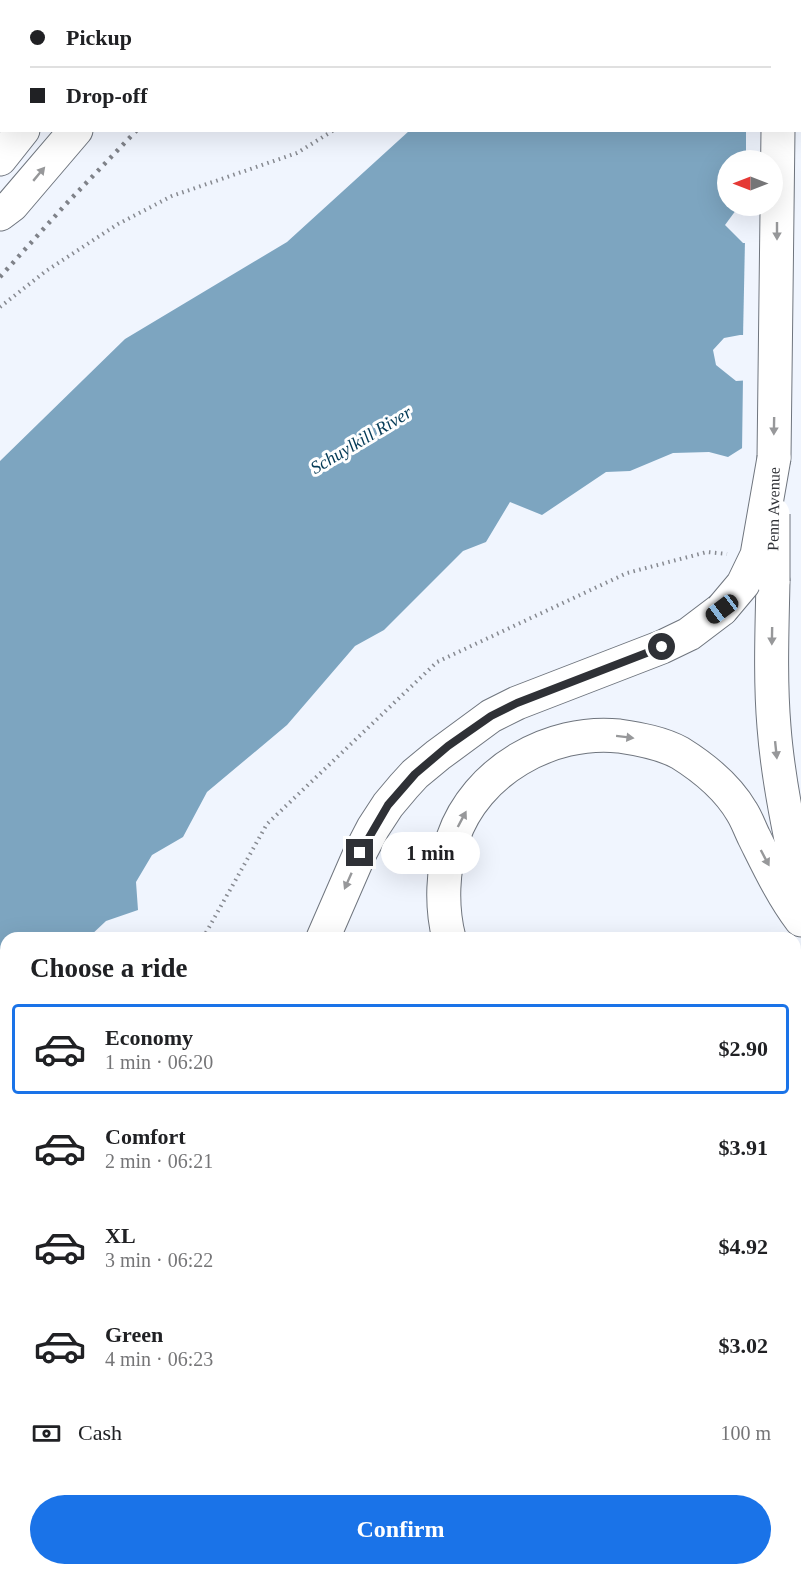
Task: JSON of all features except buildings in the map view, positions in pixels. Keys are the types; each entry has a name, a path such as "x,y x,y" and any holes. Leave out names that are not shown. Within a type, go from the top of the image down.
{"main road":[{"path":"0,159 21,132"},
{"path":"0,214 12,205 74,132"},
{"name":"Penn Avenue","path":"778,132 771,692 784,807 801,885"},
{"path":"326,932 360,853 388,805 415,774 438,755 491,716 517,703 662,647 689,634 722,609 742,584 756,555 774,458"},
{"path":"448,932 444,895 447,864 452,839 473,801 494,778 527,754 563,740 601,735 635,738 659,745 678,752 708,773 743,813 790,906 801,920"}],"path":[{"path":"0,307 46,271 118,224 172,196 297,153 331,132"},
{"path":"206,932 267,824 437,662 627,573 707,552 731,554"}],"water":[{"name":"Schuylkill River","path":"408,132 800,132 801,202 783,176 783,150 717,150 717,216 732,216 725,225 743,243 801,242 801,335 740,335 724,338 713,350 716,365 736,381 801,377 791,417 728,457 709,452 673,453 630,471 606,472 542,515 510,502 486,542 463,551 384,630 355,646 287,725 207,792 183,837 152,855 136,882 138,910 106,921 94,932 0,932 0,461 125,339 287,242"}],"pier":[{"path":"746,132 801,132 801,205 783,205 783,150 746,150"},
{"path":"801,239 801,338 743,338 745,240"},
{"path":"801,374 801,423 791,420 742,452 743,377"}],"railway":[{"path":"0,277 135,132"}],"route":[{"path":"360,853 388,805 415,774 448,746 491,716 517,703 662,647"}]}
